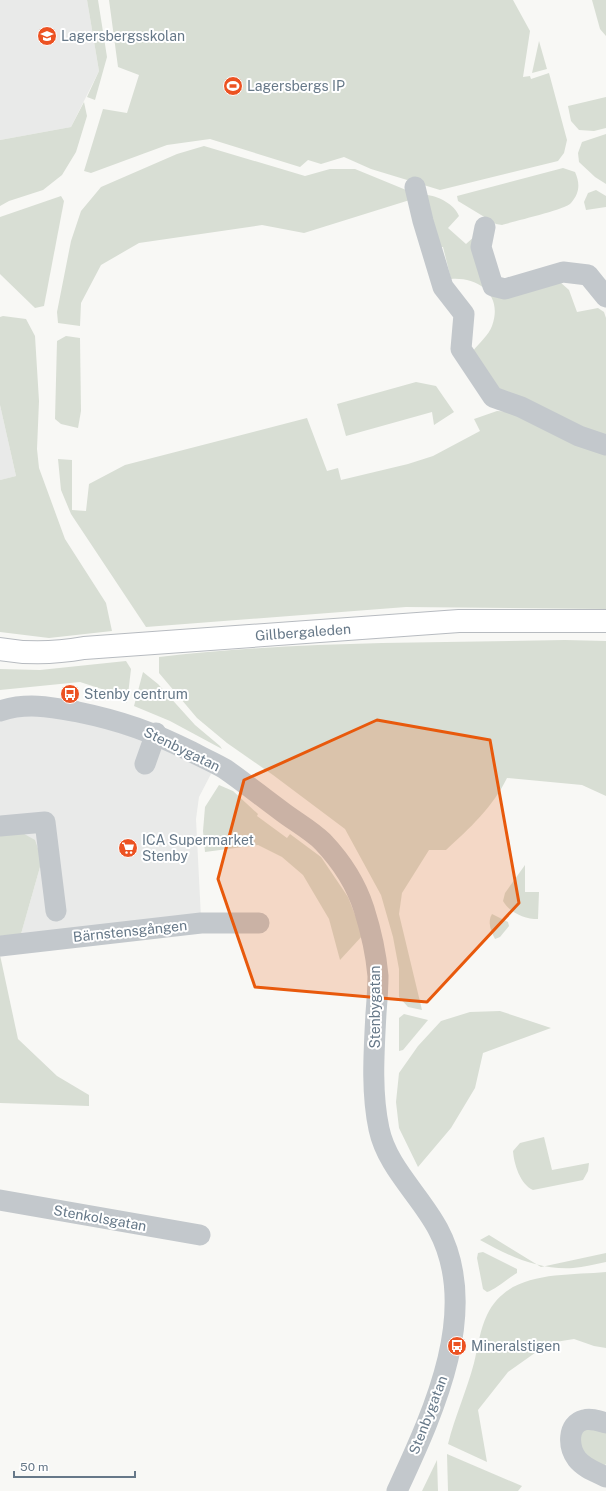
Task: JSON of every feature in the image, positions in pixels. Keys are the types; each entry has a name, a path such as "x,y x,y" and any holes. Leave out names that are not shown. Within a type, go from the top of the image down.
{"main road":[{"name":"Gillbergaleden","path":"0,649 15,652 59,652 84,648 459,621 606,621"}],"street":[{"path":"415,187 423,221 443,287 464,314 460,349 493,397 521,407 579,436 606,445"},
{"path":"485,227 481,247 493,286 505,289 563,272 588,275 606,297"},
{"name":"Stenbygatan","path":"0,710 39,705 111,718 156,733 224,768 321,840 342,864 363,905 374,941 378,978 374,1092 379,1131 388,1154 424,1205 443,1240 452,1272 454,1299 454,1334 445,1371 432,1414 397,1491"},
{"path":"145,764 156,733"},
{"path":"0,826 45,822 56,911"},
{"name":"Bärnstensgången","path":"0,946 202,924 260,923"},
{"name":"Stenkolsgatan","path":"0,1200 200,1235"},
{"path":"606,1423 591,1419 580,1422 574,1427 570,1442 573,1453 578,1460 588,1468 606,1477"}],"highlighted area":[{"path":"377,720 490,740 519,903 427,1002 255,987 218,879 244,780"}],"shaded area":[{"name":"Lagersbergsskolan","path":"0,0 87,0 99,71 71,127 0,140"},
{"path":"87,0 98,0 107,57 95,100 87,97 99,71"},
{"path":"109,0 513,0 530,31 523,77 530,76 531,79 549,73 567,140 564,153 558,161 440,190 371,169 344,157 321,164 308,160 300,167 210,139 167,145 91,173 84,171 103,109 127,113 139,75 118,67"},
{"path":"592,0 606,0 606,36 600,29"},
{"path":"539,41 547,69 532,73"},
{"path":"606,97 606,128 594,131 579,130 571,121 568,106"},
{"path":"84,102 87,116 76,152 62,175 43,190 9,201 0,206 0,140 71,127"},
{"path":"606,134 606,184 595,177 579,162 578,153 582,142"},
{"path":"204,146 305,176 330,169 355,169 411,192 413,199 304,233 262,225 139,243 101,265 81,303 80,326 58,323 57,312 71,241 81,211 101,187 177,154"},
{"path":"563,168 575,172 578,180 578,192 571,203 567,206 550,212 502,225 496,224 458,201 457,196"},
{"path":"596,190 606,196 606,207 586,210 584,202 588,193"},
{"path":"425,195 430,195 445,201 454,208 459,216 448,228 466,244 475,236 488,283 560,282 569,290 577,312 598,308 604,312 606,318 606,437 490,386 473,351 491,329 495,315 492,297 480,285 471,281 451,279 443,247 436,247"},
{"path":"61,196 64,201 44,306 35,308 0,274 0,217"},
{"path":"3,316 26,319 35,336 39,401 37,449 39,468 65,539 106,603 112,631 49,638 0,632 0,480 16,476 0,405 0,317"},
{"path":"66,336 80,338 81,411 78,428 61,424 55,419 57,341"},
{"path":"416,382 436,386 454,412 434,425 432,412 346,436 337,404"},
{"path":"0,405 16,476 0,480"},
{"path":"497,411 514,412 606,454 606,609 406,607 146,627 71,514 61,490 58,459 72,460 72,510 86,511 89,484 125,465 307,418 327,471 338,468 341,480 408,464 433,456 480,431 474,419"},
{"path":"565,640 606,641 606,796 582,785 507,778 488,808 455,842 446,850 429,850 402,893 399,914 422,1010 408,1007 399,997 399,969 393,937 381,895 345,829 273,775 227,743 197,718 159,673 159,657 209,652 311,645"},
{"path":"126,661 131,669 127,703 114,693 80,682 0,690 0,669 40,670"},
{"path":"143,672 158,684 195,725 222,749 170,721 134,706"},
{"path":"40,711 104,722 212,772 199,797 196,819 201,918 21,934 42,860 0,832 0,715"},
{"path":"219,785 233,791 258,814 257,816 287,838 290,834 321,857 348,897 363,935 340,960 329,919 303,875 282,857 258,845 205,852 203,831 205,807"},
{"path":"17,830 35,840 42,860 21,934 0,936 0,832"},
{"path":"525,865 525,892 539,892 538,919 528,918 514,912 503,901 505,893"},
{"path":"492,914 508,922 509,926 500,937 495,939 490,923"},
{"path":"0,955 18,1039 57,1076 89,1095 89,1106 0,1103"},
{"path":"500,1011 551,1028 483,1053 475,1088 451,1128 418,1167 399,1128 396,1102 399,1073 418,1046 441,1021 470,1012"},
{"path":"404,1014 428,1020 403,1050 399,1051 399,1018"},
{"path":"544,1137 552,1170 589,1163 588,1171 583,1180 533,1190 528,1187 518,1173 513,1151 520,1143"},
{"path":"489,1235 537,1264 524,1261 480,1240"},
{"path":"483,1252 517,1269 517,1273 494,1289 487,1292 483,1289 477,1258 478,1253"},
{"path":"606,1253 606,1262 573,1268 545,1266"},
{"path":"606,1272 606,1348 594,1346 574,1339 549,1343 508,1372 478,1410 487,1462 448,1444 474,1363 483,1326 487,1315 496,1300 509,1290 523,1283 539,1278 555,1275"},
{"path":"580,1427 606,1428 606,1464 603,1468 580,1455"},
{"path":"447,1454 522,1486 518,1491 448,1491"},
{"path":"437,1460 438,1491 422,1491"}],"place":[{"name":"Lagersbergsskolan","path":"47,36"},
{"name":"Lagersbergs IP","path":"233,86"},
{"name":"Stenby centrum","path":"70,694"},
{"name":"ICA Supermarket Stenby","path":"128,848"},
{"name":"Mineralstigen","path":"457,1346"}]}
